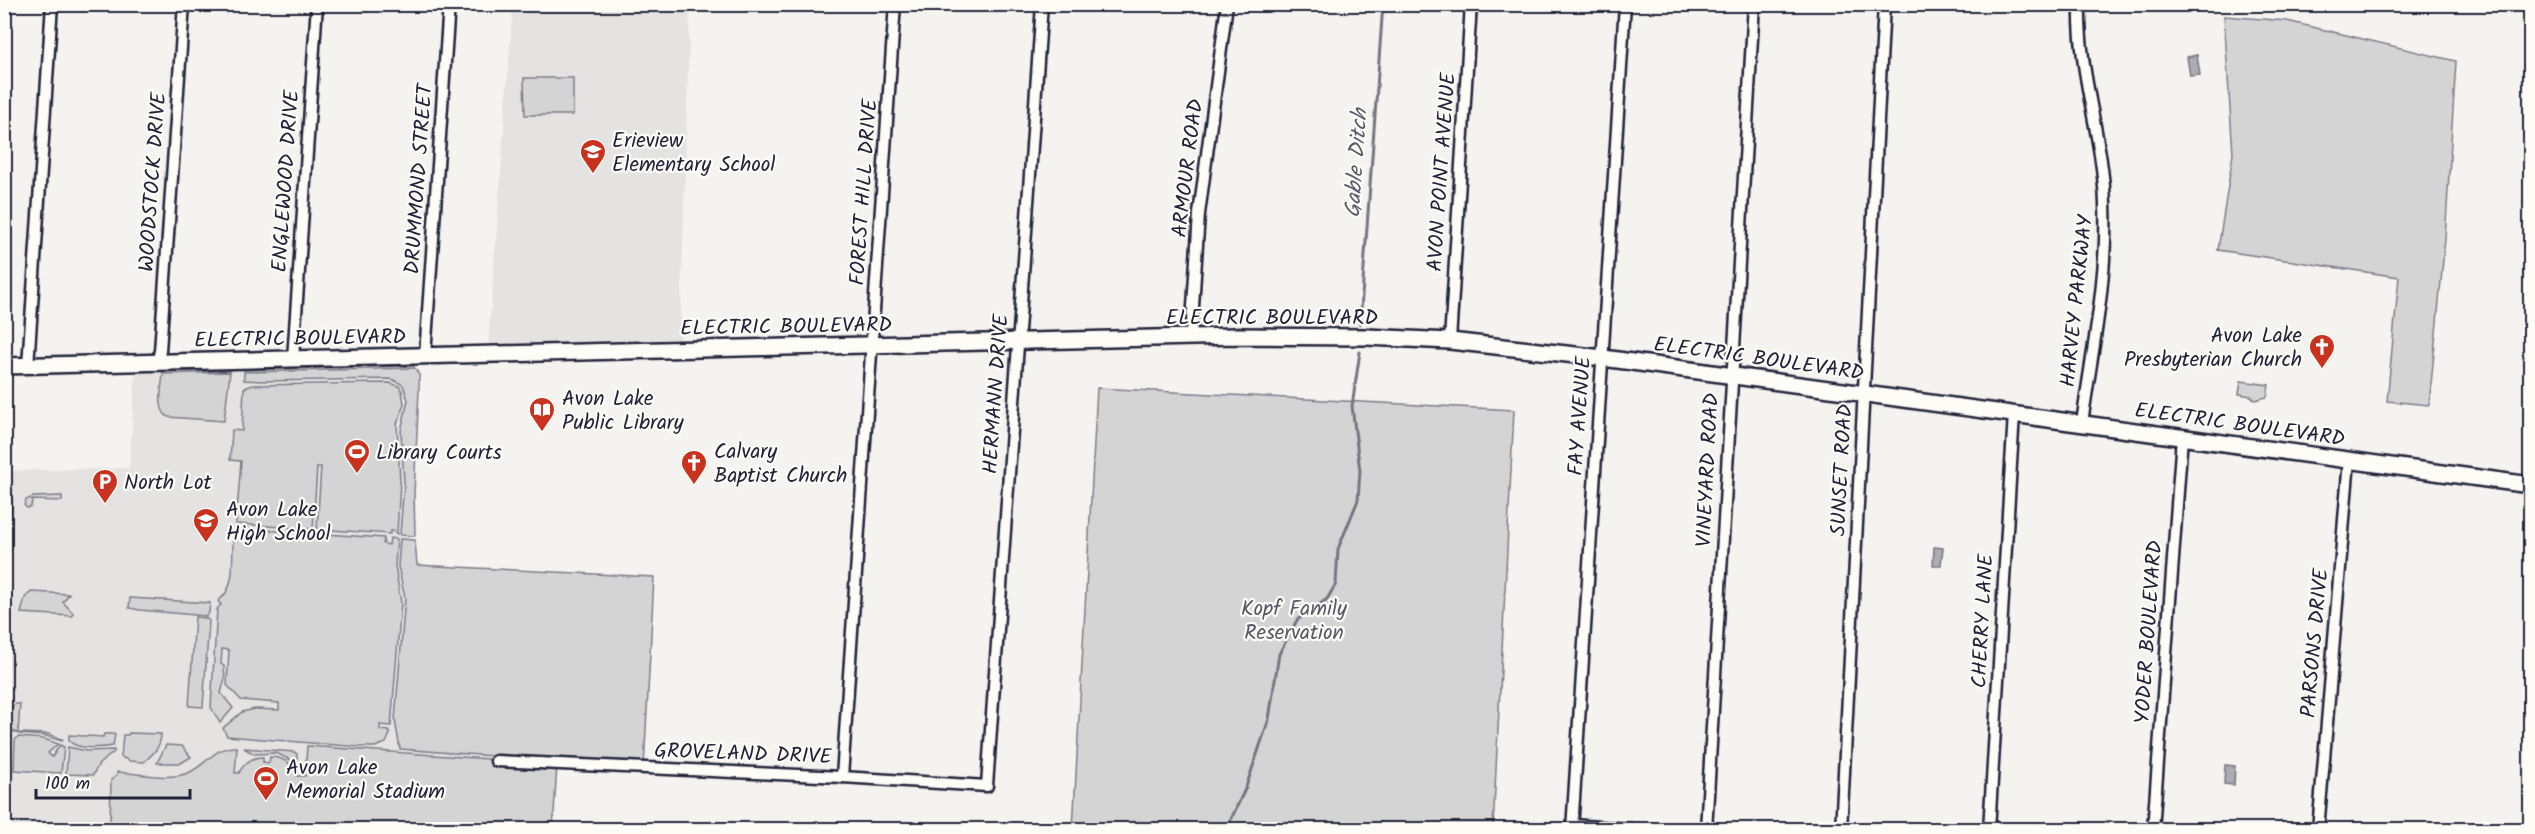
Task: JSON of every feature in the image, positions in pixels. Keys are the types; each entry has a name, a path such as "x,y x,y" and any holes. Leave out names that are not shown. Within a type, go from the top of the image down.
{"street":[{"path":"28,366 52,4"},
{"name":"WOODSTOCK DRIVE","path":"157,363 161,339 184,4"},
{"name":"ENGLEWOOD DRIVE","path":"293,359 317,4"},
{"name":"DRUMMOND STREET","path":"425,356 449,4"},
{"name":"FOREST HILL DRIVE","path":"842,777 895,4"},
{"name":"HERMANN DRIVE","path":"987,786 1042,4"},
{"name":"ARMOUR ROAD","path":"1191,337 1199,213 1227,4"},
{"name":"AVON POINT AVENUE","path":"1450,341 1471,4"},
{"name":"FAY AVENUE","path":"1572,827 1625,4"},
{"name":"VINEYARD ROAD","path":"1706,830 1754,4"},
{"name":"SUNSET ROAD","path":"1841,830 1884,4"},
{"name":"HARVEY PARKWAY","path":"2080,4 2082,59 2102,168 2105,204 2102,277 2082,423"},
{"name":"ELECTRIC BOULEVARD","path":"4,366 1191,337 1450,341 1732,375 2530,485"},
{"name":"CHERRY LANE","path":"1989,830 2014,414"},
{"name":"YODER BOULEVARD","path":"2153,830 2182,437"},
{"name":"PARSONS DRIVE","path":"2318,830 2349,460"},
{"name":"GROVELAND DRIVE","path":"496,761 987,786"},
{"path":"1572,827 1642,830"}],"shaded area":[{"name":"Erieview Elementary School","path":"513,5 690,5 680,345 488,348"},
{"path":"2197,55 2200,75 2190,76 2187,57"},
{"name":"Avon Lake High School","path":"407,362 417,371 404,616 652,631 644,769 557,764 553,829 5,829 4,471 129,468 136,368"},
{"path":"1934,547 1943,548 1941,565 1933,565"},
{"path":"2225,765 2235,766 2234,785 2224,784"}],"green space":[{"path":"2224,16 2287,21 2456,61 2445,239 2429,405 2387,401 2399,277 2218,250 2233,154"},
{"path":"524,78 573,78 573,115 525,115"},
{"path":"407,362 413,366 244,370 247,367"},
{"path":"228,368 230,371 163,372 166,369"},
{"path":"415,368 419,375 419,390 414,494 415,536 400,535 404,482 401,431 408,400 403,385 392,379 244,380 244,372"},
{"path":"230,372 224,421 168,417 164,413 161,403 163,374"},
{"path":"2241,381 2269,385 2267,397 2255,400 2251,396 2239,394"},
{"path":"390,383 399,386 404,404 397,424 400,481 397,534 393,531 390,531 390,534 317,529 321,467 317,467 313,529 236,524 241,461 230,460 232,430 242,431 244,388 253,385"},
{"name":"Kopf Family Reservation","path":"1097,388 1514,410 1493,829 1073,829"},
{"path":"5,496 12,499 10,527 5,526"},
{"path":"62,496 62,501 32,500 31,507 27,508 24,505 26,500 33,497"},
{"path":"234,528 384,538 383,544 389,545 390,538 397,539 395,565 401,603 391,726 380,725 380,730 389,731 390,734 386,743 375,747 361,747 227,736 223,728 242,712 255,709 279,710 279,703 241,700 227,685 229,650 222,649 221,664 224,666 225,678 221,693 233,708 220,723 211,707 217,609 221,605 218,601 224,596 230,582 233,566 233,541 236,541"},
{"path":"400,539 415,540 417,565 654,577 644,767 400,749 395,720 405,598 398,566"},
{"path":"31,592 69,594 63,602 73,613 72,616 21,613 25,598"},
{"path":"130,598 210,603 209,613 206,616 129,608"},
{"path":"195,617 206,618 209,621 203,707 189,706"},
{"path":"15,704 20,704 18,733 49,734 63,740 19,734 11,730 7,723 8,711"},
{"path":"129,733 161,734 158,746 144,762 130,761 121,757 123,735"},
{"path":"104,734 115,734 113,746 83,747 69,741 69,735 103,737"},
{"path":"18,737 44,739 58,744 48,753 52,757 60,745 64,747 61,773 14,770 15,740"},
{"path":"166,745 182,746 191,757 181,763 157,763"},
{"path":"307,746 557,764 553,829 107,830 110,827 111,780 117,772 162,776 180,775 195,770 222,750 237,747 235,773 239,773 243,766 252,759 263,757 263,762 269,763 270,757 287,762 294,768 297,776 305,776"},
{"path":"68,747 86,751 114,750 114,752 99,764 93,775 66,774"},
{"path":"244,748 294,752 297,754 297,763 276,753 254,754"}],"waterway":[{"name":"Gable Ditch","path":"1360,324 1383,4"},
{"name":"Gable Ditch","path":"1226,830 1246,787 1269,719 1279,654 1297,620 1327,599 1336,584 1338,549 1358,500 1360,471 1352,406 1360,352"}],"place":[{"name":"Erieview Elementary School","path":"593,175"},
{"name":"Avon Lake Presbyterian Church","path":"2322,370"},
{"name":"Avon Lake Public Library","path":"542,433"},
{"name":"Library Courts","path":"357,475"},
{"name":"Calvary Baptist Church","path":"694,486"},
{"name":"North Lot","path":"105,505"},
{"name":"Avon Lake High School","path":"206,544"},
{"name":"Avon Lake Memorial Stadium","path":"266,802"}]}
